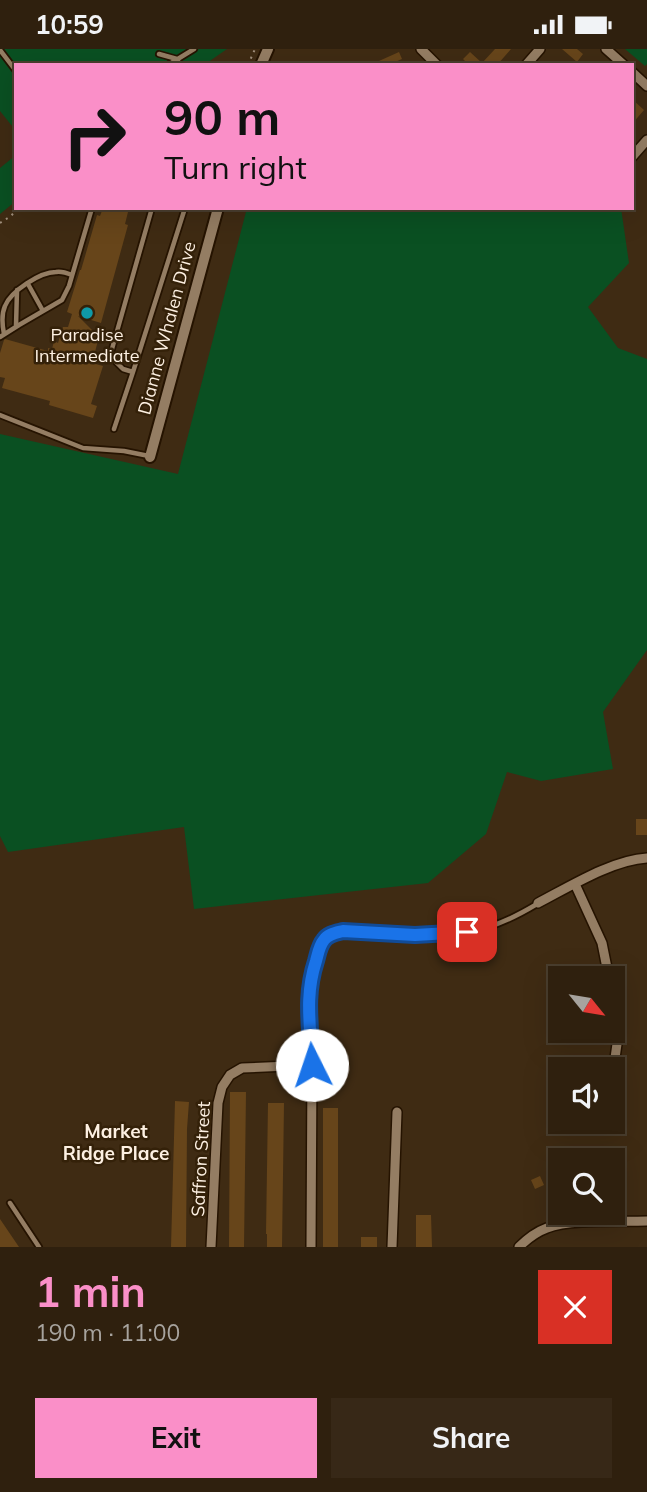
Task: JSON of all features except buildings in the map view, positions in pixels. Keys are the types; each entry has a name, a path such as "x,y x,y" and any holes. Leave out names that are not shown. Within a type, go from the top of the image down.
{"street":[{"path":"421,49 435,63"},
{"path":"528,63 540,49"},
{"path":"606,49 622,63"},
{"path":"634,74 647,86"},
{"path":"634,155 647,140"},
{"name":"Dianne Whalen Drive","path":"150,457 217,210"},
{"path":"538,903 624,862 647,857"},
{"path":"575,884 602,943 607,966"},
{"path":"312,1065 312,1247"},
{"name":"Saffron Street","path":"212,1247 218,1103 222,1087 230,1075 242,1068 312,1065"},
{"path":"392,1247 397,1112"},
{"path":"519,1247 533,1235 554,1225 647,1221"}],"lane":[{"path":"171,63 194,49"},
{"path":"0,50 14,68"},
{"path":"159,54 177,59 179,63"},
{"path":"2,336 62,300 91,210"},
{"path":"133,372 123,369 110,356 151,210"},
{"path":"114,429 183,210"},
{"path":"2,336 4,307 11,295 47,273 57,271 72,275"},
{"path":"28,283 43,311"},
{"path":"16,327 17,290"},
{"path":"0,415 83,449 124,451 150,457"},
{"path":"312,1065 309,997 313,968 324,939 332,933 343,931 415,935 467,932 490,927 538,903"},
{"path":"10,1203 38,1247"}],"path":[{"path":"0,223 16,210"}],"green space":[{"path":"0,49 227,49 207,63 14,63 14,128 0,111"},
{"path":"625,49 647,49 647,64 645,66"},
{"path":"14,157 14,203 0,214 0,168"},
{"path":"246,210 621,210 629,263 588,307 618,348 647,359 647,650 603,712 613,769 541,781 507,772 486,834 428,883 194,909 184,827 8,852 0,836 0,434 178,474"}],"place":[{"name":"Paradise Intermediate","path":"87,313"}],"district":[{"name":"Market Ridge Place","path":"116,1142"}],"route":[{"path":"312,1065 309,997 313,968 324,939 332,933 343,931 415,935 467,932"}]}
